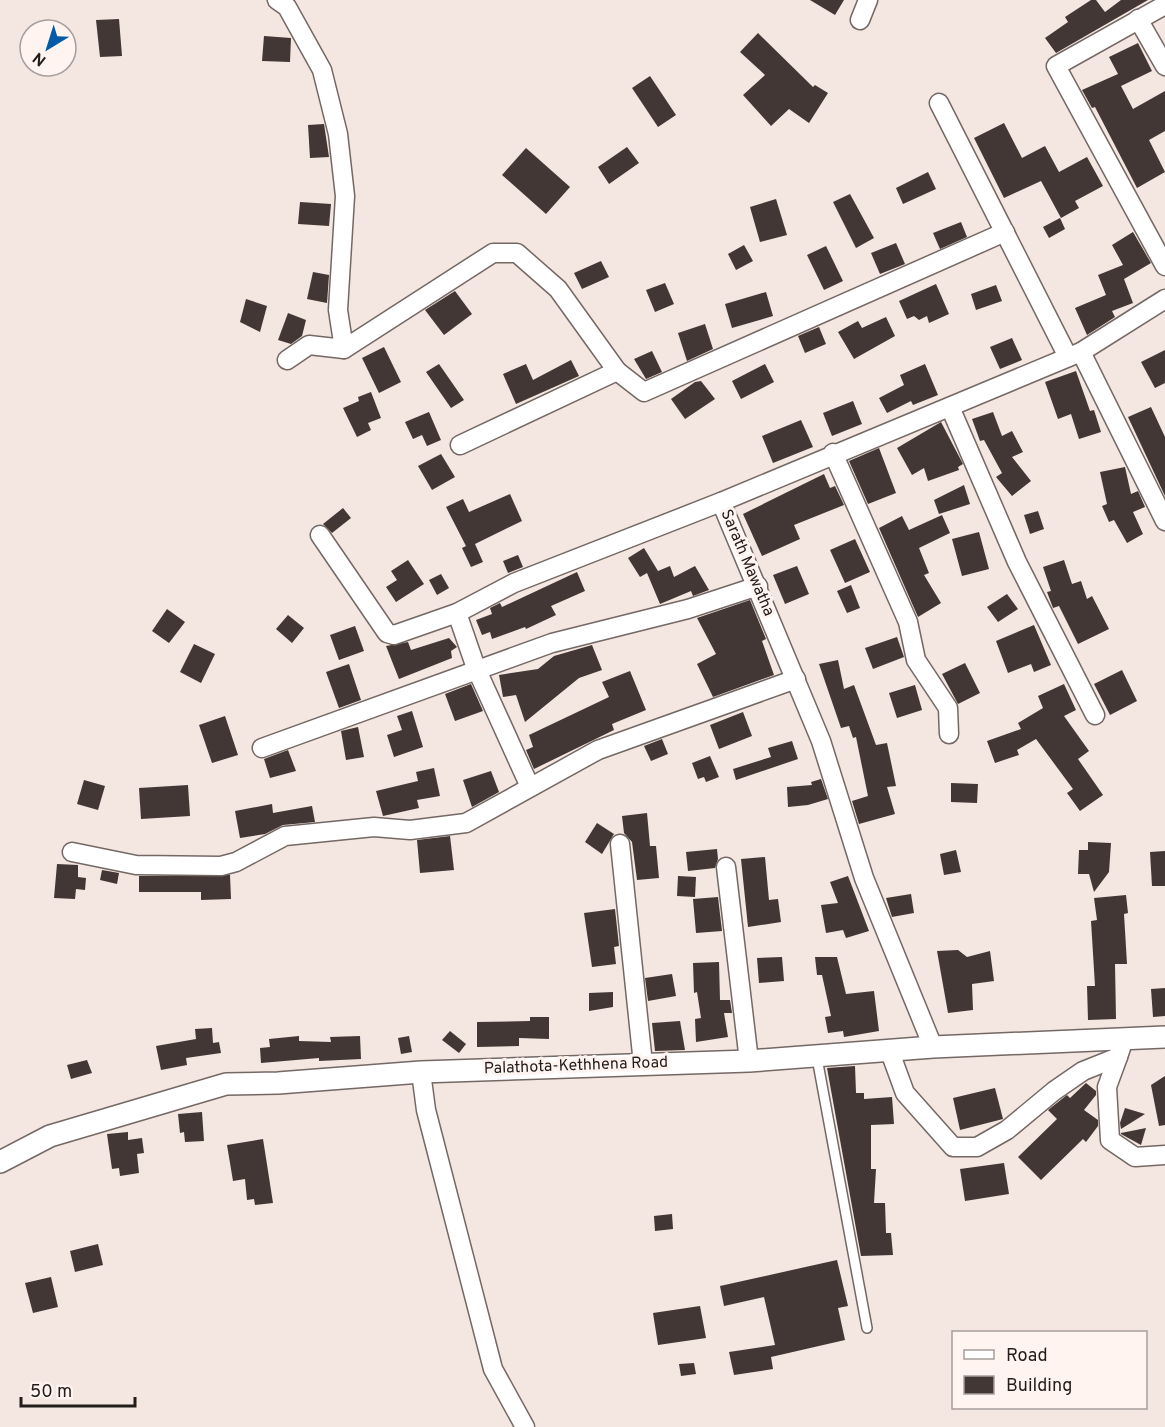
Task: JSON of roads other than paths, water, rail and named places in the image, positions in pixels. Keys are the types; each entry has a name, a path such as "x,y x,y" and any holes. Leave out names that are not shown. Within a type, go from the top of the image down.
{"street":[{"path":"277,0 287,8 322,70 338,135 345,196 338,310 344,349"},
{"path":"860,20 868,0"},
{"path":"1165,5 1056,66 1165,266"},
{"path":"1138,19 1165,66"},
{"path":"939,103 1005,232 1165,521"},
{"path":"287,360 309,345 344,349 493,254 517,253 558,289 617,371 644,392 1005,232"},
{"name":"Sarath Mawatha","path":"933,1047 864,878 821,741 721,502 833,453 1074,355 1165,299"},
{"path":"460,445 617,371"},
{"path":"950,407 1017,562 1095,715"},
{"path":"833,453 908,622 916,660 948,708 949,734"},
{"path":"320,535 387,633 394,635 457,613 514,583 721,502"},
{"path":"262,748 476,668 552,643 688,609 758,586"},
{"path":"457,613 476,668 530,787"},
{"path":"72,852 135,865 221,866 236,862 285,836 374,827 410,830 466,823 598,750 796,679"},
{"path":"620,844 643,1064"},
{"path":"726,867 749,1061"},
{"name":"Palathota-Kethhena Road","path":"0,1162 50,1136 226,1084 278,1083 421,1072 817,1058 933,1047 1121,1048 1165,1037"},
{"path":"890,1052 905,1093 953,1147 977,1147 1007,1130 1054,1091 1121,1048"},
{"path":"1121,1048 1107,1087 1110,1140 1135,1157 1165,1155"},
{"path":"421,1072 426,1110 494,1369 525,1427"}],"lane":[{"path":"817,1058 867,1328"}]}
